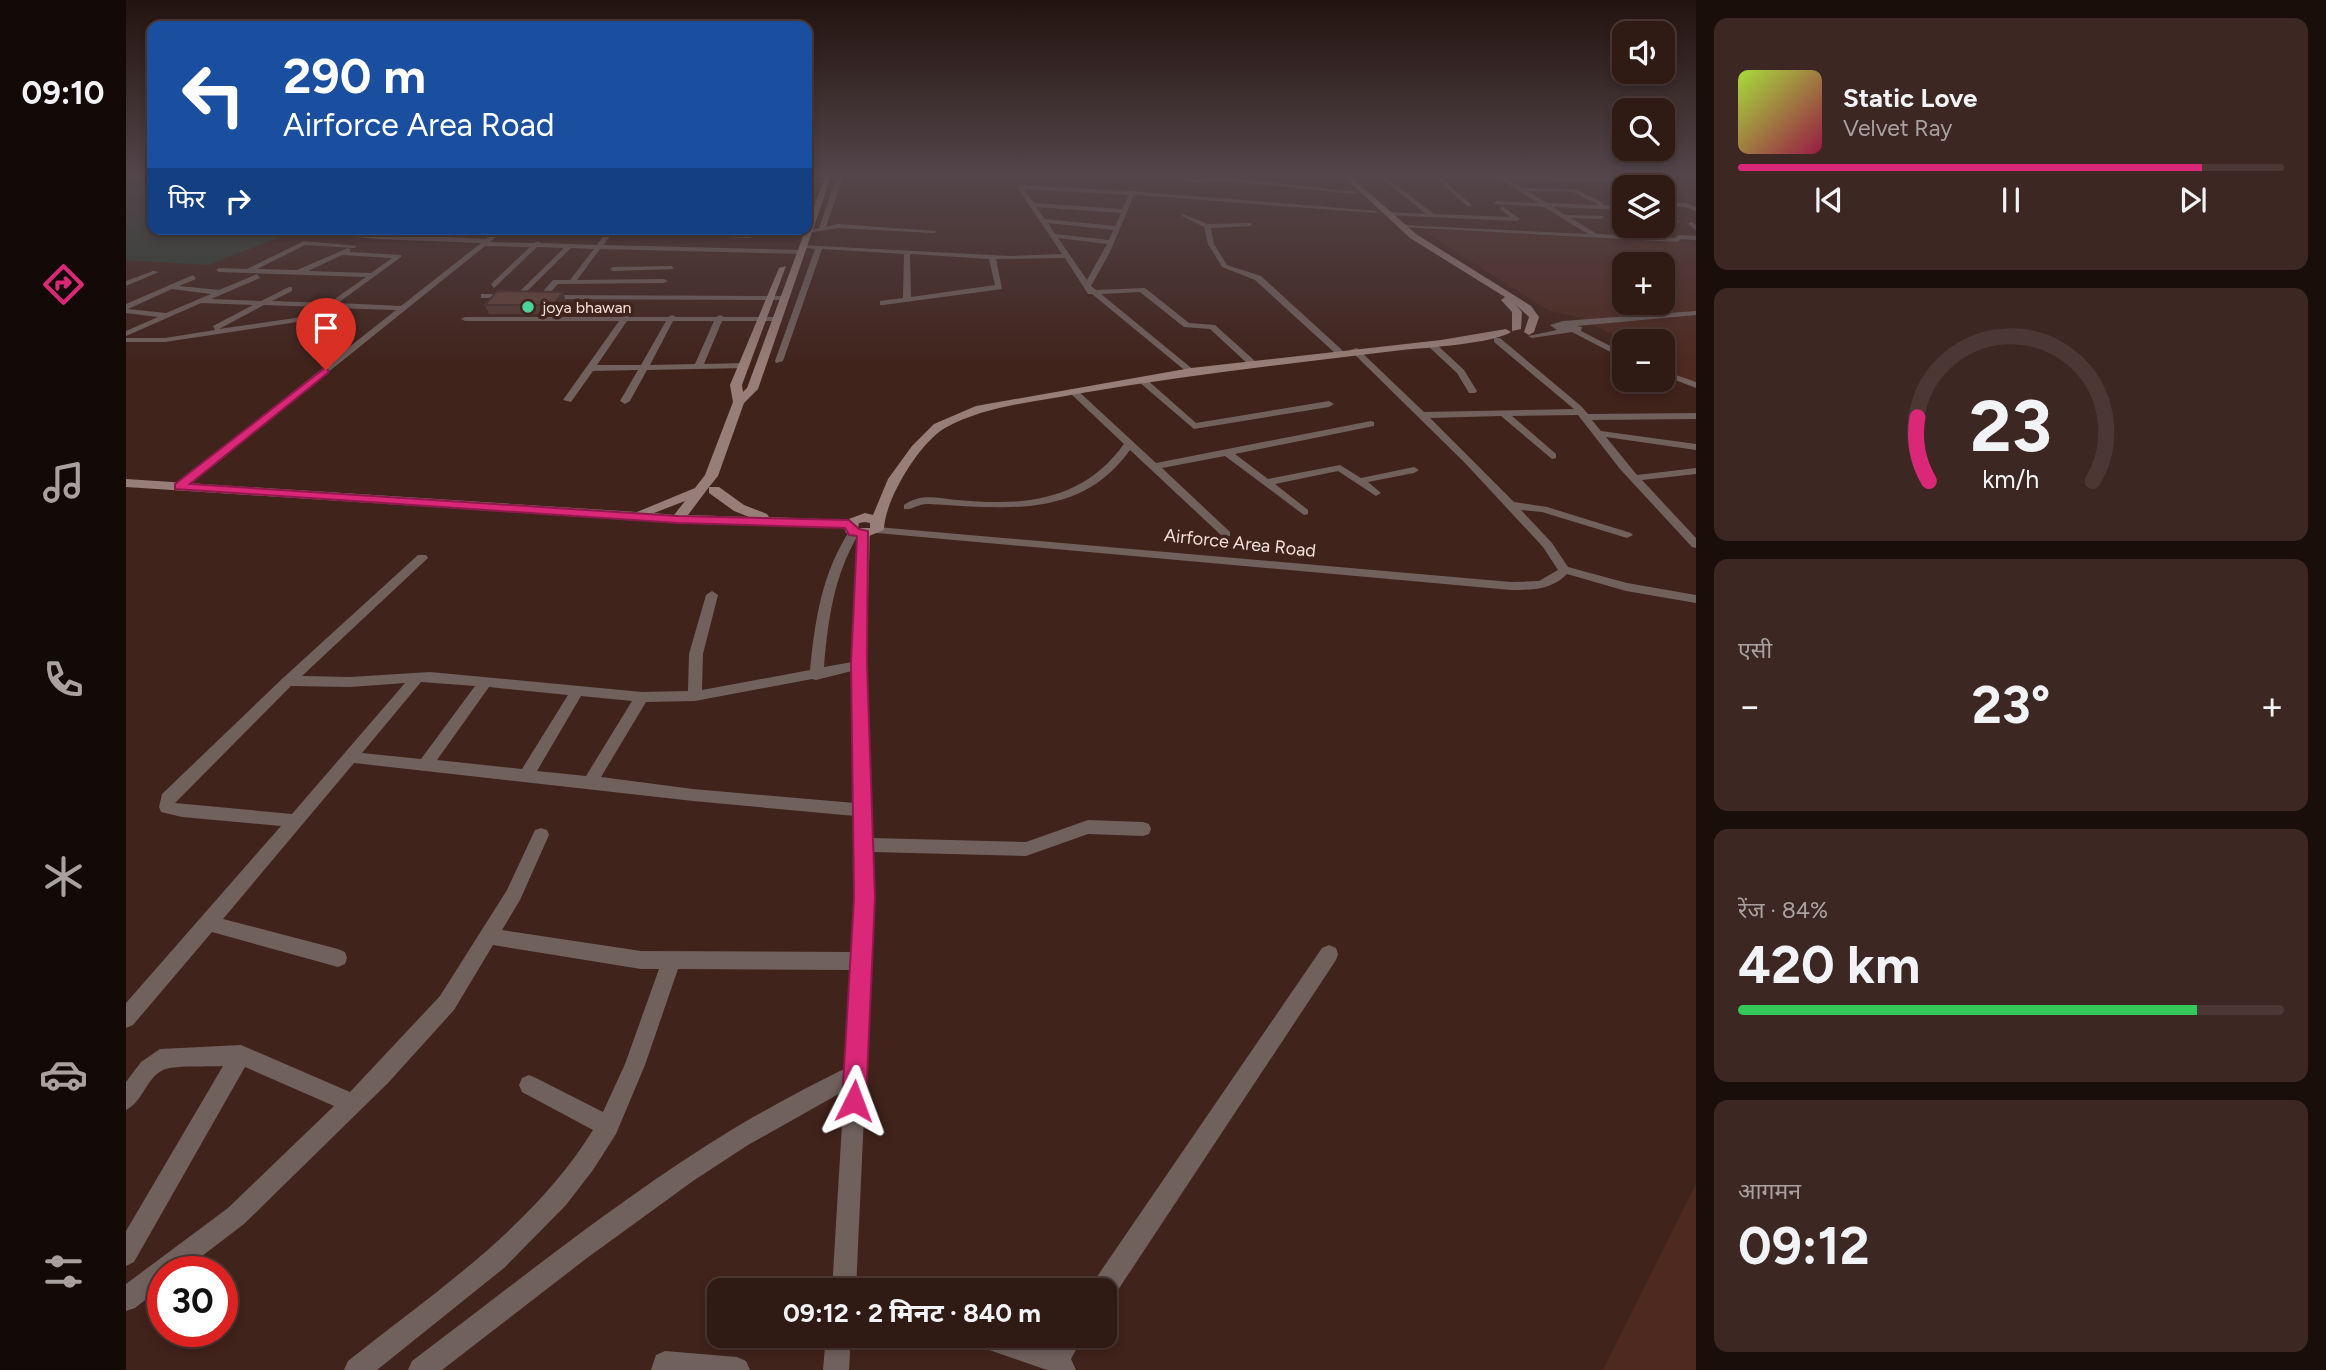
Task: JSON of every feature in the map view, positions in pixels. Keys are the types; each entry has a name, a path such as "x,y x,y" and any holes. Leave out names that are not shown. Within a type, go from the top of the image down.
{"street":[{"path":"295,274 376,238"},
{"path":"396,238 681,251 819,247 992,257 1066,256"},
{"path":"179,486 492,238"},
{"path":"494,286 543,238"},
{"path":"557,246 564,238"},
{"path":"572,282 607,238"},
{"path":"749,238 746,242 798,247"},
{"path":"712,520 712,483 739,402 752,389 778,319 801,238"},
{"path":"1055,238 1089,289 1191,371"},
{"path":"1072,238 1111,242"},
{"path":"1089,289 1113,238"},
{"path":"1210,238 1224,266 1258,278 1339,352"},
{"path":"1407,238 1508,301 1517,312 1513,333"},
{"path":"1419,238 1521,302 1534,317 1531,332"},
{"path":"1638,238 1696,238"},
{"path":"246,272 304,243 356,247"},
{"path":"520,296 569,247"},
{"path":"739,402 736,385 771,298 798,247"},
{"path":"779,361 798,299 819,247"},
{"path":"654,298 681,251"},
{"path":"907,252 907,298"},
{"path":"126,340 154,341 304,319 330,306 399,256 341,253"},
{"path":"883,303 999,287 992,257"},
{"path":"613,269 672,268"},
{"path":"219,270 375,275"},
{"path":"126,284 155,272"},
{"path":"126,334 257,276"},
{"path":"126,309 193,278"},
{"path":"542,297 556,282 664,281"},
{"path":"170,287 218,292"},
{"path":"205,334 289,289"},
{"path":"1089,289 1142,290 1187,325 1212,327 1252,363"},
{"path":"484,296 654,298 703,294 771,298 785,296 798,299"},
{"path":"198,301 404,308"},
{"path":"126,309 166,315"},
{"path":"1531,332 1555,326 1572,329 1696,313"},
{"path":"568,400 626,317"},
{"path":"625,401 672,317"},
{"path":"698,367 720,317"},
{"path":"466,319 778,319"},
{"path":"1436,343 1513,333 1696,319"},
{"path":"1572,329 1612,350"},
{"path":"816,674 824,596 838,558 864,526 916,449 947,422 980,408 1191,371 1354,350 1497,340 1513,333"},
{"path":"1497,340 1583,414 1634,478 1696,545"},
{"path":"1436,343 1461,372 1472,391"},
{"path":"1354,350 1510,505 1548,545 1564,570 1626,587 1696,598"},
{"path":"589,368 744,366"},
{"path":"1675,377 1696,385"},
{"path":"1142,380 1194,426 1329,404"},
{"path":"1073,391 1226,534"},
{"path":"1503,413 1552,456"},
{"path":"1422,415 1503,413 1696,416"},
{"path":"1152,467 1371,424"},
{"path":"1597,433 1696,447"},
{"path":"908,507 915,502 926,500 997,508 1056,496 1096,480 1128,445"},
{"path":"1226,452 1304,512"},
{"path":"1266,482 1340,468 1376,492"},
{"path":"1359,481 1414,470"},
{"path":"1634,478 1696,471"},
{"name":"Airforce Area Road","path":"126,483 633,517 864,526 1511,586 1548,583 1564,570"},
{"path":"633,517 712,483"},
{"path":"712,483 739,508 777,522"},
{"path":"678,519 698,491"},
{"path":"1510,505 1543,509 1627,535"},
{"path":"846,1278 861,961 863,810 859,664 864,526"},
{"path":"296,821 181,811 167,807 166,803 288,681 422,558"},
{"path":"695,696 696,654 712,595"},
{"path":"288,681 417,678 642,696 695,696 859,664"},
{"path":"126,1018 417,678"},
{"path":"425,765 485,682"},
{"path":"527,775 578,690"},
{"path":"590,782 642,696"},
{"path":"348,757 706,797 863,810"},
{"path":"863,845 1026,849 1088,827 1143,829"},
{"path":"126,1299 236,1216 381,1076 447,1003 514,895 541,835"},
{"path":"208,923 338,958"},
{"path":"489,936 641,960 861,961"},
{"path":"1111,1278 1329,954"},
{"path":"357,1370 500,1257 587,1160 608,1126 639,1058 671,961"},
{"path":"126,1099 148,1069 160,1059 241,1055 351,1103"},
{"path":"126,1254 241,1055"},
{"path":"421,1370 671,1183 743,1134 855,1074"},
{"path":"529,1085 608,1126"},
{"path":"836,1370 838,1348"},
{"path":"1015,1348 1059,1365 1066,1348"},
{"path":"664,1370 665,1364 737,1370"}],"shaded area":[{"path":"1434,238 1591,238 1688,243 1696,246 1696,383 1675,374 1675,329 1612,329 1612,334 1575,316 1549,311"},
{"path":"1696,1184 1696,1370 1603,1370"}],"green space":[{"path":"126,238 277,238 209,265 126,260"}],"building":[{"path":"497,291 563,292 553,305 485,305"}],"place":[{"name":"joya bhawan","path":"528,307"}],"route":[{"path":"326,370 179,486 678,519 849,524 854,532 864,534 859,664 864,898 854,1101"}]}
